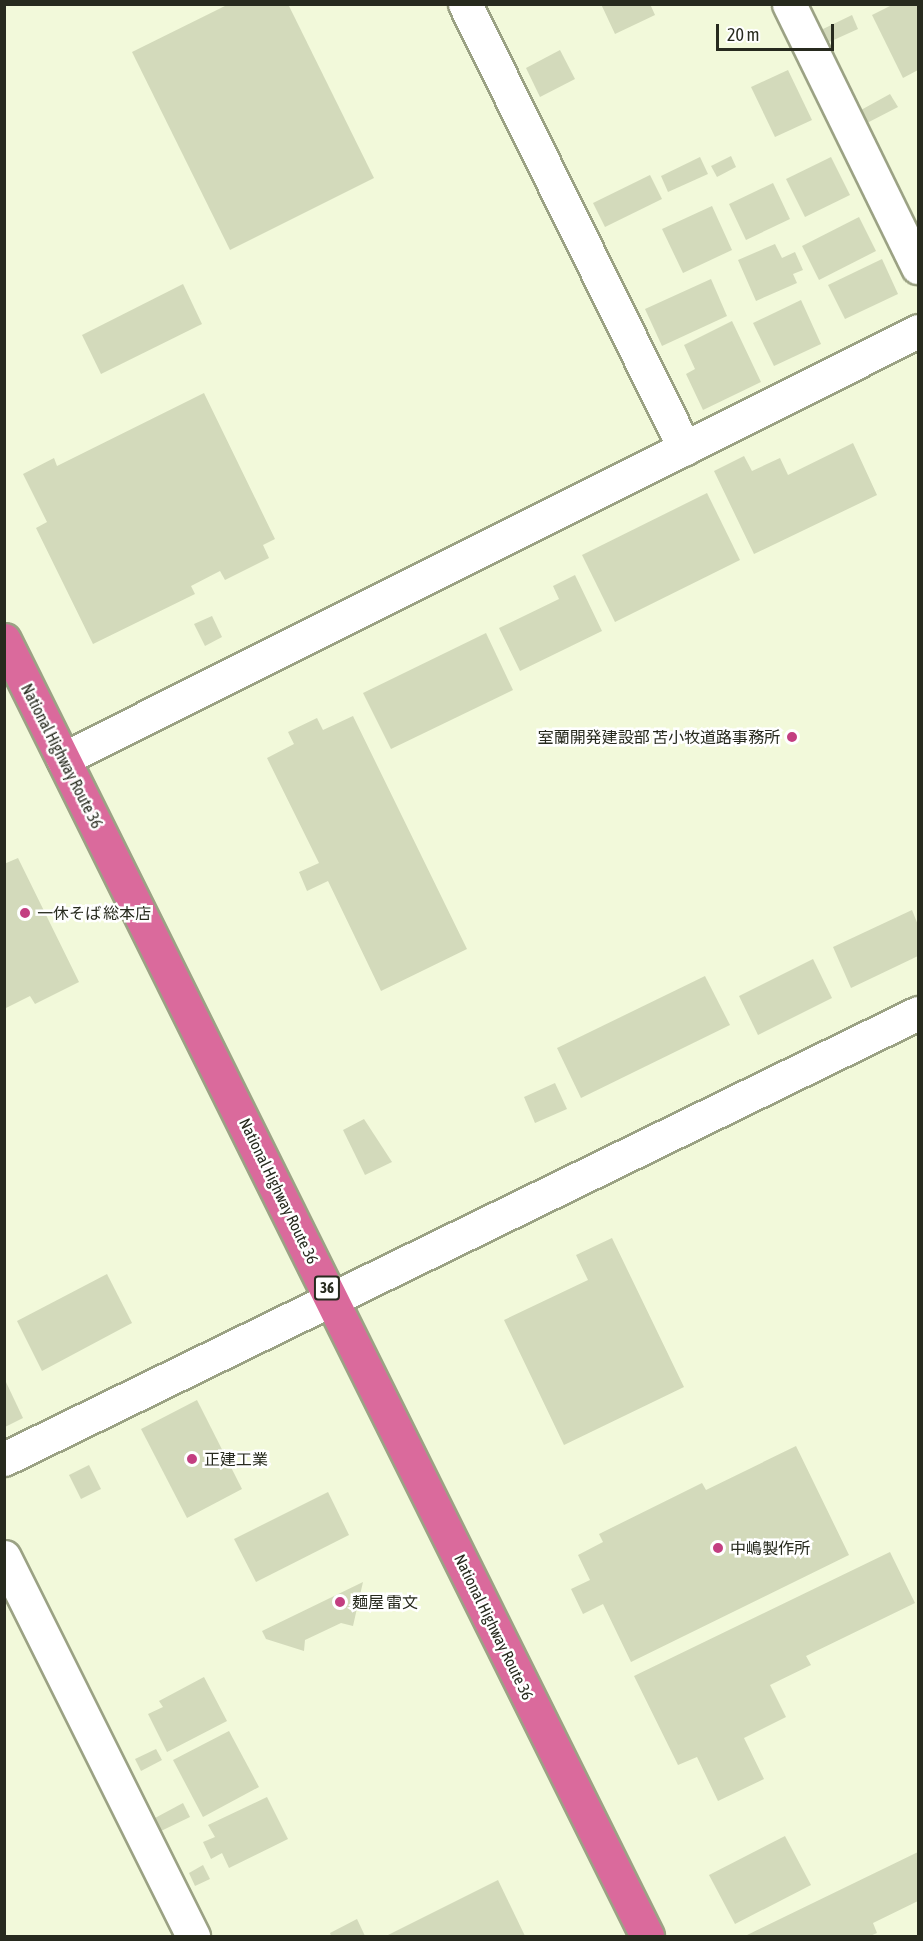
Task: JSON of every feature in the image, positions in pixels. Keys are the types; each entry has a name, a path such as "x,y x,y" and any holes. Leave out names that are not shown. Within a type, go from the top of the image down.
{"highway":[{"name":"National Highway Route 36","path":"4,640 647,1936"}],"street":[{"path":"465,4 685,449"},
{"path":"789,4 918,267"},
{"path":"63,759 918,331"},
{"path":"4,1460 918,1013"},
{"path":"4,1557 193,1936"}],"building":[{"path":"229,4 288,4 374,178 230,250 132,52"},
{"path":"601,4 650,4 655,15 615,34"},
{"path":"894,4 918,4 918,70 903,78 872,15"},
{"path":"852,15 858,29 827,43 821,30"},
{"path":"560,50 575,79 540,97 526,68"},
{"path":"788,70 812,120 775,137 751,87"},
{"path":"890,94 898,107 867,123 861,110"},
{"path":"731,156 736,167 717,177 711,166"},
{"path":"700,157 708,174 668,192 661,176"},
{"path":"831,157 850,195 805,217 786,179"},
{"path":"650,175 662,199 605,227 593,203"},
{"path":"773,183 790,219 746,240 729,204"},
{"path":"712,206 732,250 683,273 662,229"},
{"path":"859,217 876,251 819,280 802,246"},
{"path":"775,244 782,258 795,252 803,270 793,274 797,283 756,301 738,260"},
{"path":"882,259 898,294 845,319 828,285"},
{"path":"711,279 727,316 662,346 645,309"},
{"path":"183,284 202,324 101,374 82,335"},
{"path":"801,300 821,344 774,366 753,323"},
{"path":"732,321 761,382 703,410 686,374 695,369 684,345"},
{"path":"204,393 275,539 263,545 269,558 225,580 220,571 191,586 195,594 93,644 36,528 47,522 23,474 54,458 57,466"},
{"path":"853,443 877,495 754,554 714,471 744,456 752,471 780,458 788,475"},
{"path":"707,493 740,560 615,622 582,555"},
{"path":"575,575 602,631 520,671 499,628 559,599 553,586"},
{"path":"212,616 222,637 205,646 194,624"},
{"path":"486,633 513,690 391,749 363,693"},
{"path":"353,716 467,949 381,991 328,881 307,891 299,872 319,863 267,758 294,744 288,732 317,718 323,730"},
{"name":"一休そば 総本店","path":"18,858 79,982 35,1004 30,996 4,1009 4,864"},
{"path":"912,910 918,925 918,956 851,988 833,947"},
{"path":"813,959 832,998 758,1035 739,996"},
{"path":"705,976 730,1025 581,1098 557,1048"},
{"path":"555,1083 567,1109 535,1123 524,1097"},
{"path":"364,1119 392,1162 365,1175 343,1130"},
{"path":"612,1238 684,1387 564,1445 504,1320 588,1280 576,1255"},
{"path":"107,1274 132,1323 42,1371 17,1321"},
{"path":"5,1380 23,1418 5,1427"},
{"name":"正建工業","path":"197,1400 242,1489 187,1518 141,1429"},
{"name":"中嶋製作所","path":"796,1446 849,1555 631,1662 603,1604 583,1614 571,1589 590,1580 578,1555 603,1542 599,1534 702,1483 706,1490"},
{"path":"89,1465 101,1489 81,1499 69,1475"},
{"path":"328,1492 349,1535 256,1582 234,1539"},
{"path":"890,1552 915,1603 806,1656 811,1665 770,1685 786,1717 744,1738 764,1779 718,1801 697,1757 678,1765 634,1676"},
{"name":"麺屋 雷文","path":"363,1582 353,1626 341,1623 305,1640 304,1651 266,1639 262,1631"},
{"path":"204,1677 227,1721 167,1752 148,1714 163,1707 159,1701"},
{"path":"229,1731 259,1787 203,1817 173,1760"},
{"path":"156,1749 162,1760 141,1771 135,1759"},
{"path":"267,1797 288,1839 229,1868 222,1853 211,1859 203,1842 215,1837 208,1825"},
{"path":"183,1803 190,1817 161,1831 155,1818"},
{"path":"785,1836 811,1885 735,1924 709,1875"},
{"path":"918,1852 918,1901 873,1923 877,1933 870,1936 745,1936"},
{"path":"203,1865 210,1879 195,1886 189,1873"},
{"path":"498,1880 525,1936 386,1936"},
{"path":"357,1919 365,1936 331,1936 330,1933"}],"place":[{"name":"室蘭開発建設部 苫小牧道路事務所","path":"792,737"},
{"name":"一休そば 総本店","path":"25,913"},
{"name":"正建工業","path":"192,1459"},
{"name":"中嶋製作所","path":"718,1548"},
{"name":"麺屋 雷文","path":"340,1602"}]}
